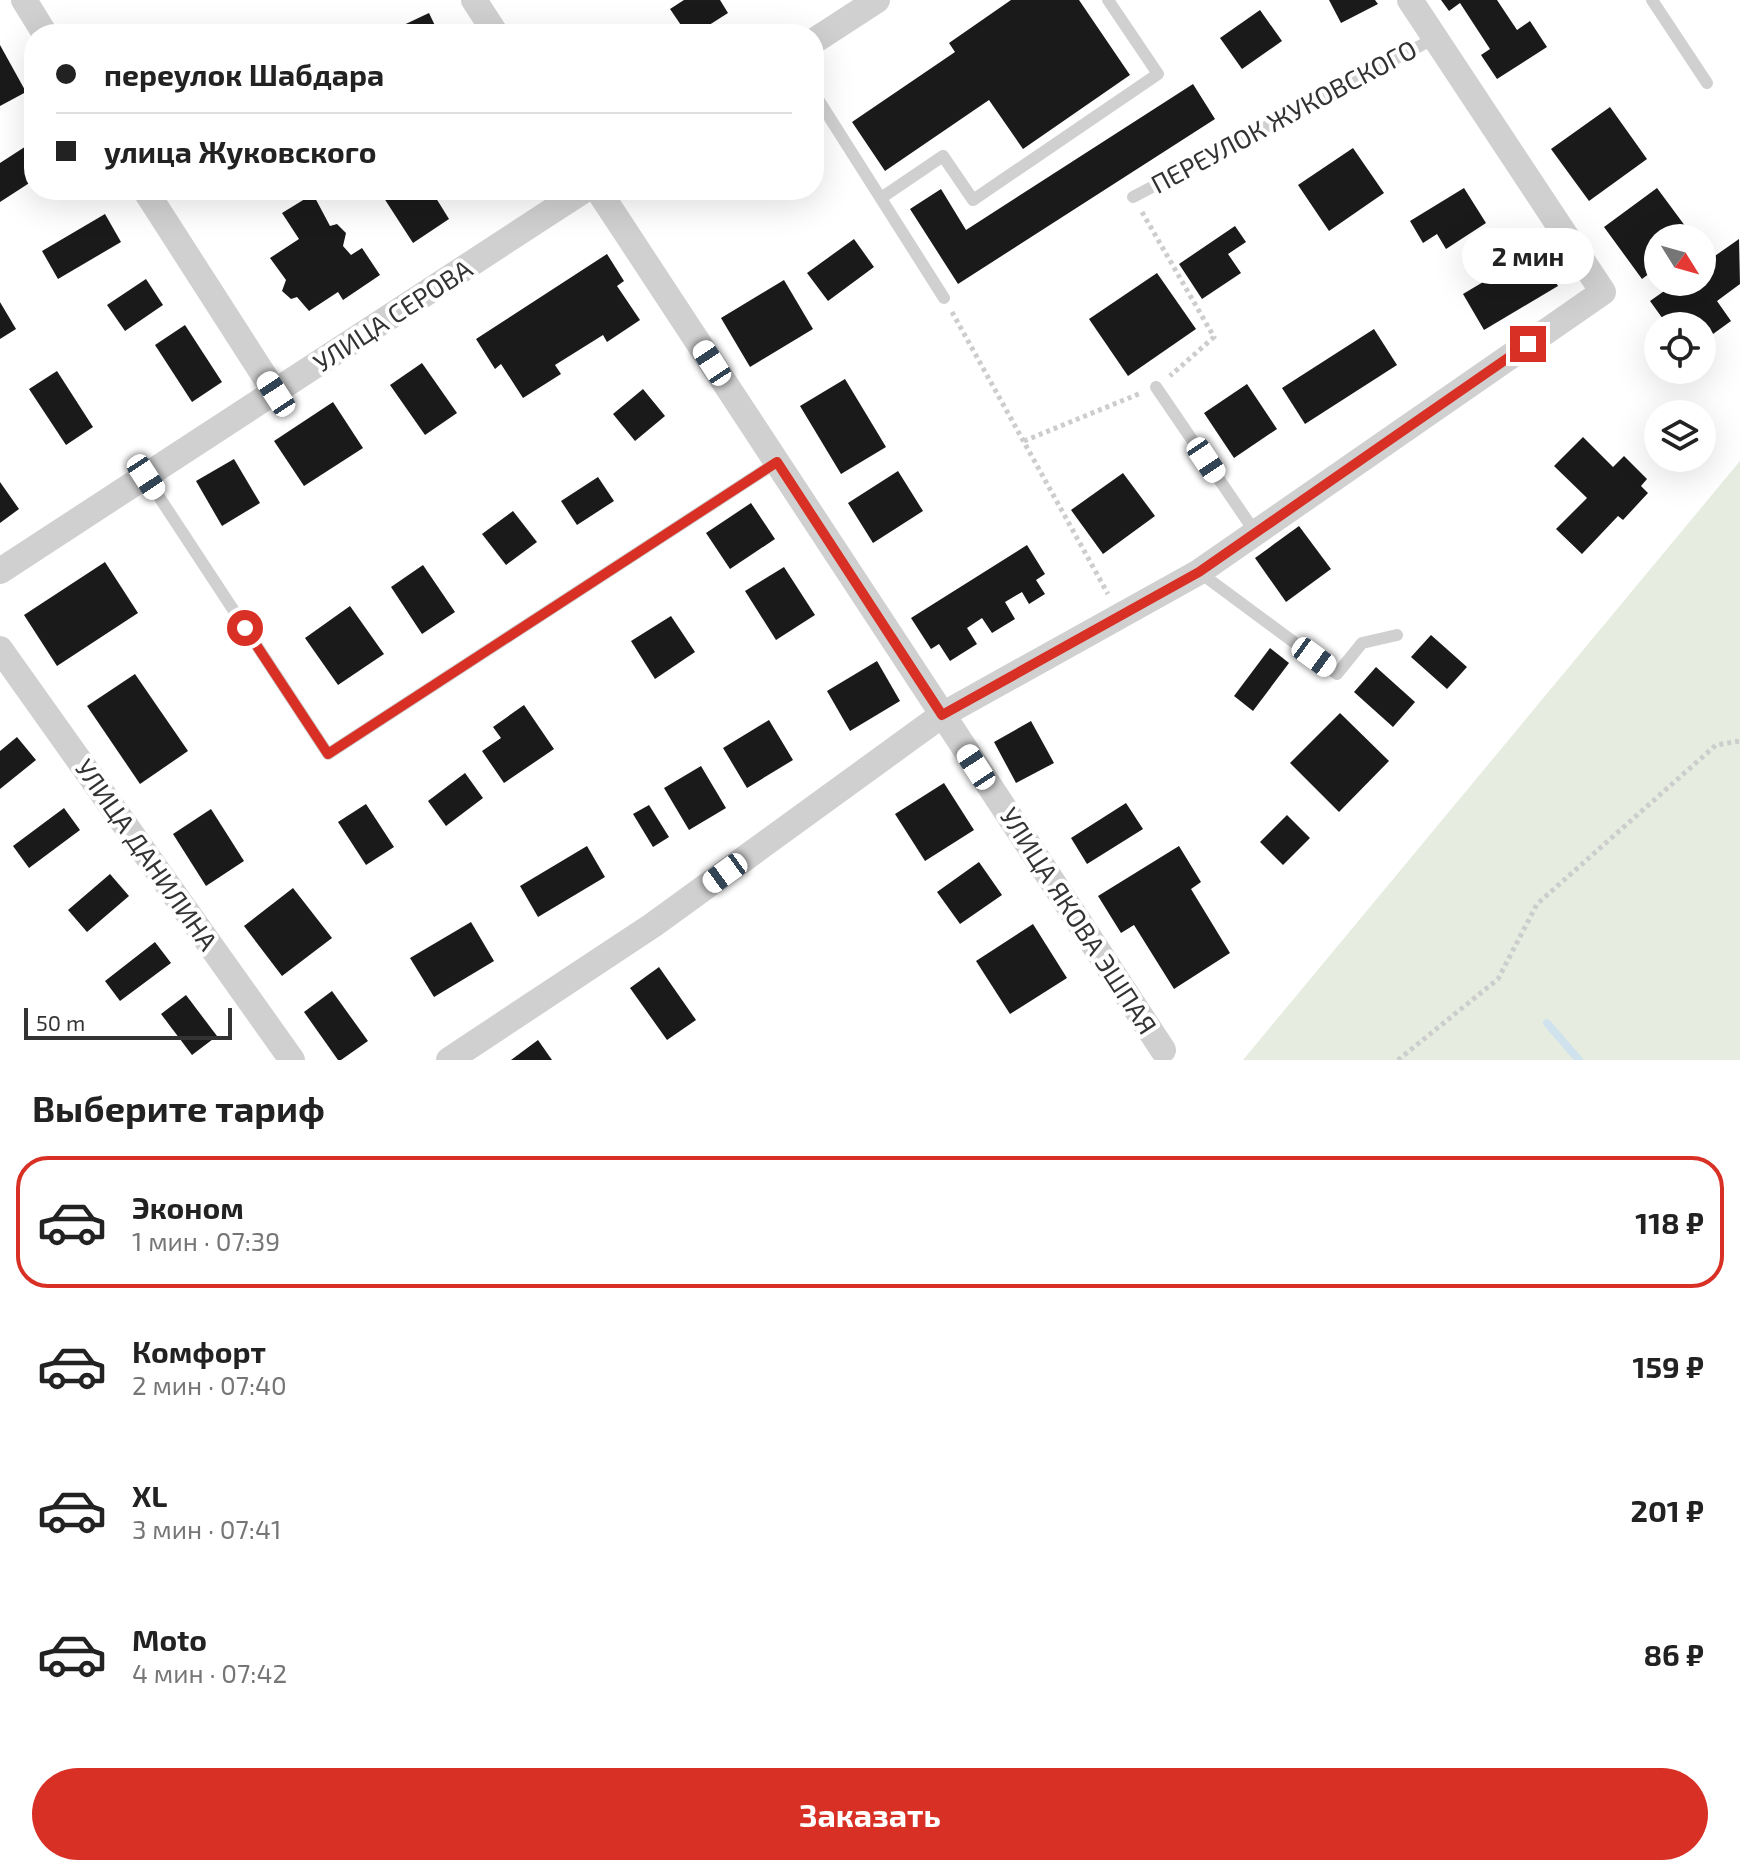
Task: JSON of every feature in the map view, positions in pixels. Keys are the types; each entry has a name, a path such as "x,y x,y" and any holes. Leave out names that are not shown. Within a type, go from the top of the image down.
{"street":[{"path":"24,0 39,24"},
{"path":"474,0 490,24"},
{"path":"824,34 877,0"},
{"path":"449,1060 653,925 942,715 1199,572 1603,292 1410,0"},
{"path":"151,200 276,394"},
{"name":"УЛИЦА СЕРОВА","path":"0,571 276,394 569,200"},
{"name":"УЛИЦА ЯКОВА ЭШПАЯ","path":"605,200 1163,1050"},
{"name":"УЛИЦА ДАНИЛИНА","path":"0,649 292,1060"}],"lane":[{"path":"881,198 943,156 973,200 1158,74 1108,0"},
{"path":"1652,0 1707,83"},
{"name":"ПЕРЕУЛОК ЖУКОВСКОГО","path":"1133,197 1435,38"},
{"path":"824,109 944,298"},
{"path":"1156,387 1255,532"},
{"path":"146,477 328,754 777,462"},
{"path":"1199,572 1337,674 1362,643 1397,635"}],"path":[{"path":"1024,441 1156,387 1214,337 1133,197"},
{"path":"944,298 1120,615"},
{"path":"1398,1060 1498,979 1537,904 1716,745 1740,741"}],"shaded area":[{"path":"1740,461 1740,1060 1243,1060"}],"building":[{"path":"684,0 720,0 728,13 711,24 680,24 670,9"},
{"path":"1011,0 1079,0 1130,75 1023,149 989,100 885,171 852,122 955,52 949,43"},
{"path":"1329,0 1375,0 1378,4 1341,23"},
{"path":"1441,0 1497,0 1517,30 1530,21 1547,47 1497,79 1481,55 1490,49 1460,3 1449,11"},
{"path":"1260,10 1282,41 1242,69 1220,38"},
{"path":"429,13 434,24 406,24"},
{"path":"0,45 24,93 0,106"},
{"path":"1193,84 1215,119 958,284 910,209 941,189 966,230"},
{"path":"1610,107 1647,159 1589,201 1551,149"},
{"path":"24,147 24,186 0,202 0,163"},
{"path":"1353,148 1384,193 1329,231 1298,185"},
{"path":"1464,188 1486,223 1446,249 1437,234 1423,243 1410,221"},
{"path":"1657,188 1684,224 1644,224 1642,279 1604,227"},
{"path":"303,200 316,200 330,226 337,224 346,233 343,246 351,255 362,248 380,275 343,300 338,292 309,311 297,297 291,299 282,291 286,280 270,258 299,239 282,213"},
{"path":"385,200 437,200 449,219 413,243"},
{"path":"105,214 121,242 58,279 42,251"},
{"path":"1235,226 1246,242 1228,254 1241,273 1202,299 1179,264"},
{"path":"854,239 874,267 828,301 807,273"},
{"path":"1739,239 1740,284 1717,301 1731,321 1716,332 1716,312 1658,312 1650,301 1657,296 1716,296 1716,255"},
{"path":"1537,250 1558,286 1484,330 1463,294"},
{"path":"607,254 624,281 617,286 640,320 607,342 603,335 555,365 561,374 523,398 501,364 495,369 476,339"},
{"path":"1157,273 1196,329 1128,376 1089,319"},
{"path":"146,279 163,305 125,331 107,305"},
{"path":"784,280 813,329 750,367 721,318"},
{"path":"0,302 16,329 0,339"},
{"path":"185,325 222,382 192,402 155,345"},
{"path":"1374,329 1397,365 1305,424 1282,388"},
{"path":"422,363 457,413 425,435 390,385"},
{"path":"57,371 93,427 66,445 29,389"},
{"path":"845,379 886,447 841,474 800,406"},
{"path":"1247,384 1277,429 1234,458 1204,413"},
{"path":"643,389 665,416 635,441 613,414"},
{"path":"333,402 363,448 304,486 274,441"},
{"path":"1583,437 1613,467 1624,456 1647,479 1641,486 1648,493 1623,520 1618,516 1582,554 1556,529 1587,498 1554,466"},
{"path":"234,459 260,503 222,526 196,481"},
{"path":"898,471 923,511 873,543 848,503"},
{"path":"1123,473 1155,516 1103,554 1071,510"},
{"path":"598,477 614,501 577,525 561,501"},
{"path":"0,482 19,509 0,523"},
{"path":"751,503 775,539 730,569 706,533"},
{"path":"513,511 537,542 506,565 482,534"},
{"path":"1299,526 1331,569 1286,602 1255,558"},
{"path":"1027,545 1045,574 1036,580 1045,594 1029,604 1022,592 1005,602 1015,619 992,633 982,618 967,628 977,644 950,661 939,644 931,649 911,618"},
{"path":"105,562 138,613 57,666 24,615"},
{"path":"423,565 455,612 422,634 391,587"},
{"path":"784,567 815,615 776,640 745,591"},
{"path":"350,606 384,654 338,685 305,638"},
{"path":"671,616 695,652 655,679 631,641"},
{"path":"1431,635 1467,667 1447,689 1411,657"},
{"path":"1270,648 1289,663 1253,711 1234,696"},
{"path":"877,661 900,701 850,731 827,691"},
{"path":"1376,667 1415,702 1393,727 1354,692"},
{"path":"135,674 188,751 140,784 87,706"},
{"path":"524,705 554,749 504,783 482,751 501,738 493,727"},
{"path":"1340,713 1389,761 1339,812 1290,763"},
{"path":"769,720 793,760 747,788 723,748"},
{"path":"1031,721 1054,763 1016,783 994,742"},
{"path":"17,737 36,760 0,789 0,751"},
{"path":"701,766 726,808 689,830 664,788"},
{"path":"465,773 483,798 446,826 428,801"},
{"path":"944,783 974,830 925,861 895,814"},
{"path":"1126,803 1143,829 1087,864 1071,838"},
{"path":"366,804 394,847 366,865 338,822"},
{"path":"649,805 669,837 653,847 633,814"},
{"path":"64,808 80,830 29,868 13,846"},
{"path":"211,809 244,861 206,886 173,834"},
{"path":"1287,815 1310,838 1283,865 1260,842"},
{"path":"587,846 605,877 538,917 520,886"},
{"path":"1179,846 1201,882 1191,889 1230,953 1174,989 1134,925 1121,933 1098,896"},
{"path":"979,862 1002,895 960,924 937,892"},
{"path":"110,874 129,896 87,932 68,910"},
{"path":"293,888 332,938 282,976 244,926"},
{"path":"471,922 494,961 434,997 410,958"},
{"path":"1033,924 1067,978 1010,1014 976,961"},
{"path":"155,942 171,963 120,1001 105,981"},
{"path":"659,967 696,1020 667,1040 630,988"},
{"path":"332,991 368,1041 341,1060 304,1012"},
{"path":"186,995 217,1036 192,1055 161,1014"},
{"path":"538,1040 552,1060 511,1060"}],"waterway":[{"path":"1547,1023 1579,1060"}],"route":[{"path":"245,628 328,754 777,462 942,715 1199,572 1528,344"}]}
